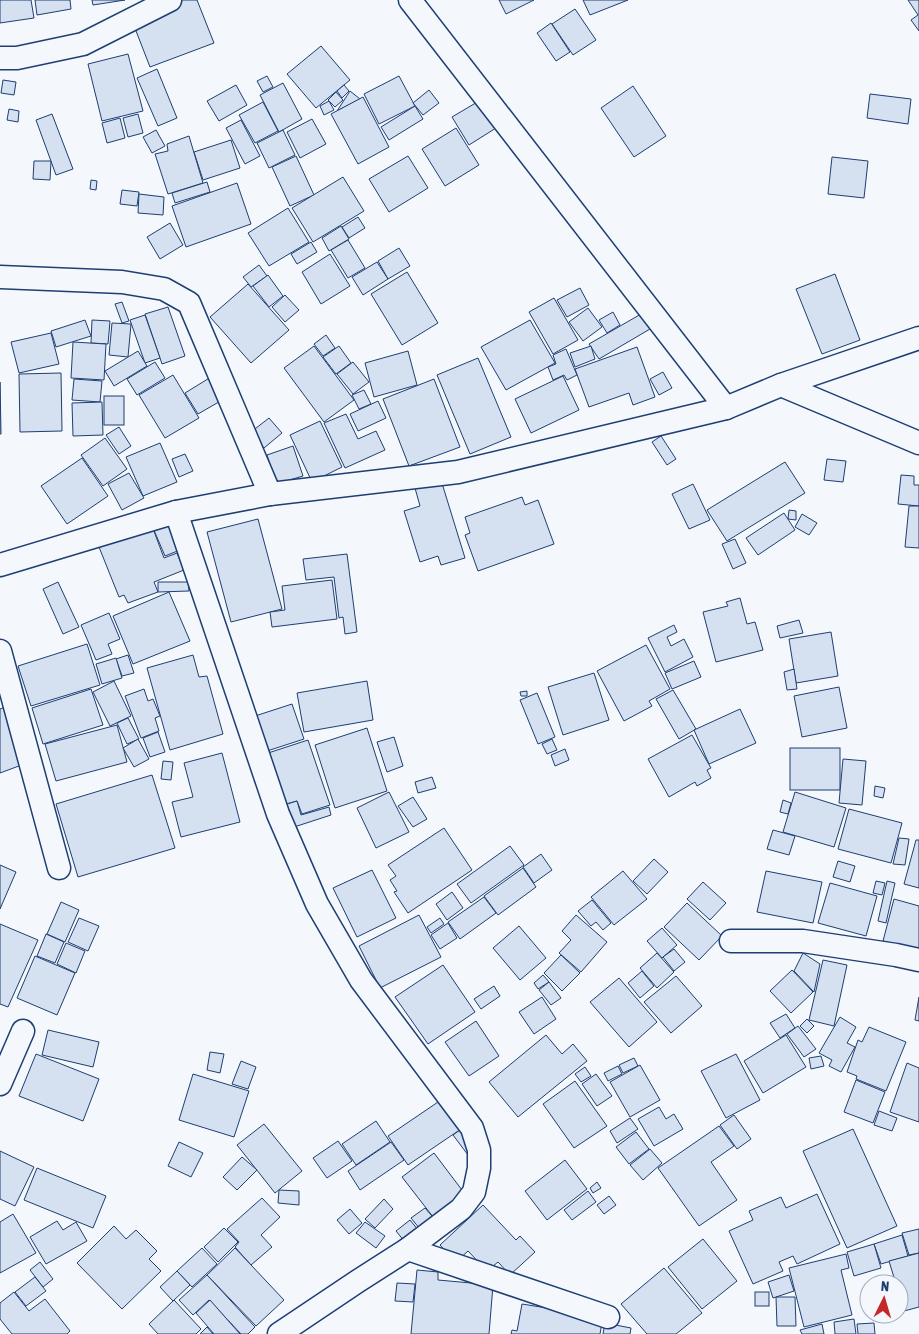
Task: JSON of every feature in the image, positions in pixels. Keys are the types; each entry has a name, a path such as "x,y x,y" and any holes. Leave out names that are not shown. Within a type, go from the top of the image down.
{"street":[{"path":"0,58 16,58 83,44 170,0"},
{"path":"410,0 726,408"},
{"path":"0,277 122,282 164,288 189,303 270,494"},
{"path":"0,565 176,512 270,494 458,472 726,408 781,385 919,338"},
{"path":"781,385 919,443"},
{"path":"176,512 278,814 317,904 361,980 472,1128 479,1150 479,1168 474,1192 461,1209 408,1249 280,1334"},
{"path":"0,651 58,868"},
{"path":"731,941 803,941 919,960"},
{"path":"0,1084 23,1031"},
{"path":"408,1249 608,1317"}],"building":[{"path":"0,0 31,0 34,18 0,23"},
{"path":"35,0 70,0 71,9 37,15"},
{"path":"92,0 125,0 93,5"},
{"path":"180,0 197,0 214,43 150,67 131,18"},
{"path":"499,0 534,0 506,14"},
{"path":"583,0 628,0 590,15"},
{"path":"908,0 919,0 919,31 911,20 918,15"},
{"path":"575,9 596,40 573,55 552,24"},
{"path":"551,23 570,52 556,61 537,33"},
{"path":"321,46 350,80 316,108 287,74"},
{"path":"128,54 143,111 102,121 88,64"},
{"path":"157,69 177,118 158,126 137,78"},
{"path":"267,76 273,87 263,92 257,81"},
{"path":"399,76 415,106 379,124 364,94"},
{"path":"3,80 16,82 14,95 1,93"},
{"path":"283,83 302,119 279,132 260,95"},
{"path":"236,85 247,105 219,121 207,101"},
{"path":"344,85 349,91 342,98 337,91"},
{"path":"633,86 666,136 634,157 601,108"},
{"path":"429,90 439,103 423,115 413,103"},
{"path":"350,91 360,99 337,111"},
{"path":"336,92 343,100 335,107 328,100"},
{"path":"870,94 911,99 908,124 867,118"},
{"path":"363,97 389,147 358,164 331,114"},
{"path":"329,101 334,110 324,115 320,106"},
{"path":"479,101 496,128 469,145 452,117"},
{"path":"263,102 278,131 255,143 239,115"},
{"path":"415,106 423,119 389,140 381,127"},
{"path":"9,109 19,111 18,122 7,120"},
{"path":"52,114 73,169 56,175 36,120"},
{"path":"138,114 143,133 128,137 123,118"},
{"path":"120,118 125,138 107,143 102,123"},
{"path":"312,119 326,144 300,158 287,132"},
{"path":"241,120 260,156 245,164 226,128"},
{"path":"456,128 479,165 445,186 422,149"},
{"path":"156,130 165,146 152,153 143,137"},
{"path":"283,130 295,155 269,168 257,143"},
{"path":"189,136 203,183 168,194 155,154 168,151 167,144"},
{"path":"231,140 240,168 203,180 194,152"},
{"path":"296,156 314,195 290,206 272,167"},
{"path":"408,156 428,188 389,212 369,179"},
{"path":"832,157 868,161 864,198 828,194"},
{"path":"34,161 51,161 50,180 33,179"},
{"path":"343,177 364,211 313,242 292,208"},
{"path":"91,180 97,181 96,190 90,189"},
{"path":"207,182 210,192 175,203 172,193"},
{"path":"237,183 251,224 186,247 172,206"},
{"path":"122,190 139,192 137,206 120,204"},
{"path":"139,194 164,197 163,215 138,213"},
{"path":"288,208 309,242 269,266 248,233"},
{"path":"358,217 365,228 349,238 342,227"},
{"path":"170,223 183,245 160,259 147,237"},
{"path":"341,226 349,239 329,251 322,238"},
{"path":"348,240 365,268 348,278 331,250"},
{"path":"311,242 317,252 297,264 291,254"},
{"path":"399,248 410,266 388,279 378,261"},
{"path":"330,254 350,286 321,304 302,272"},
{"path":"377,262 388,279 363,295 352,277"},
{"path":"259,265 267,276 251,287 243,277"},
{"path":"407,272 438,323 402,345 371,294"},
{"path":"835,274 860,340 822,354 796,289"},
{"path":"268,275 283,296 269,307 253,286"},
{"path":"248,284 289,330 251,363 210,317"},
{"path":"580,288 589,305 567,317 557,300"},
{"path":"285,295 299,310 285,322 272,307"},
{"path":"554,298 578,340 553,354 529,312"},
{"path":"122,302 129,321 122,323 115,304"},
{"path":"168,307 185,356 162,364 145,314"},
{"path":"588,308 602,327 583,341 569,322"},
{"path":"613,312 620,325 607,333 599,320"},
{"path":"641,314 650,329 599,359 589,344"},
{"path":"145,315 160,358 145,363 130,320"},
{"path":"85,320 91,336 56,347 51,331"},
{"path":"92,320 110,321 108,344 91,343"},
{"path":"530,320 555,363 506,390 481,347"},
{"path":"112,323 131,324 128,357 109,355"},
{"path":"51,333 59,364 19,373 11,342"},
{"path":"326,335 335,348 323,356 314,344"},
{"path":"73,342 106,344 104,380 71,378"},
{"path":"314,346 354,400 324,422 284,368"},
{"path":"339,346 351,363 336,374 323,357"},
{"path":"591,346 595,359 575,367 570,353"},
{"path":"637,347 655,397 633,405 629,393 589,407 575,369"},
{"path":"566,349 577,375 567,380 564,375 553,380 548,367 556,364 553,355"},
{"path":"138,351 147,366 114,386 105,371"},
{"path":"408,351 417,385 374,397 365,363"},
{"path":"478,358 511,437 470,454 437,375"},
{"path":"155,362 165,378 137,395 127,379"},
{"path":"353,362 369,382 353,394 337,374"},
{"path":"663,372 672,388 659,395 650,379"},
{"path":"61,373 62,431 20,432 19,374"},
{"path":"173,375 199,418 165,438 139,395"},
{"path":"563,376 579,410 531,433 515,399"},
{"path":"211,377 224,399 198,414 185,393"},
{"path":"74,379 102,381 100,402 72,400"},
{"path":"434,379 460,447 409,466 383,399"},
{"path":"0,382 1,434 0,434"},
{"path":"364,390 371,404 359,409 352,395"},
{"path":"104,396 124,396 124,425 104,425"},
{"path":"378,401 386,418 358,431 350,414"},
{"path":"102,402 103,435 73,436 72,403"},
{"path":"346,414 358,439 376,431 385,450 345,468 324,423"},
{"path":"269,418 282,433 264,448 251,432"},
{"path":"320,421 342,467 312,482 290,435"},
{"path":"119,427 131,446 119,454 106,435"},
{"path":"661,436 676,459 667,465 652,442"},
{"path":"105,438 127,469 103,486 81,455"},
{"path":"160,443 177,482 143,496 126,457"},
{"path":"293,446 303,476 276,484 267,455"},
{"path":"185,454 193,471 179,477 172,459"},
{"path":"82,458 108,496 67,524 41,486"},
{"path":"827,459 846,461 843,482 824,480"},
{"path":"785,462 805,493 727,541 707,510"},
{"path":"129,473 144,498 122,510 108,484"},
{"path":"901,475 914,476 914,485 919,485 919,506 898,504"},
{"path":"441,480 465,558 441,565 438,556 420,562 404,511 420,506 415,488"},
{"path":"693,484 710,520 689,529 672,494"},
{"path":"522,497 525,505 538,500 554,544 478,571 465,535 470,533 465,517"},
{"path":"909,506 919,506 919,548 905,547"},
{"path":"789,510 796,511 796,520 788,519"},
{"path":"784,513 795,530 758,555 746,538"},
{"path":"802,514 817,523 809,535 795,527"},
{"path":"258,519 282,609 231,622 207,532"},
{"path":"168,522 180,550 165,556 153,528"},
{"path":"152,526 164,558 177,553 184,570 154,582 158,592 128,603 124,595 119,597 99,547"},
{"path":"735,539 746,563 733,569 722,544"},
{"path":"347,554 357,632 345,634 343,617 339,618 334,577 306,580 303,559"},
{"path":"332,580 337,619 272,627 270,612 285,610 282,586"},
{"path":"58,582 79,627 63,634 43,589"},
{"path":"158,582 188,582 189,591 158,592"},
{"path":"169,592 190,641 133,664 113,616"},
{"path":"740,598 747,624 755,622 763,650 716,662 703,612 728,606 726,602"},
{"path":"109,613 120,639 108,644 112,654 96,660 81,625"},
{"path":"799,620 803,633 780,638 777,626"},
{"path":"674,625 677,632 667,637 671,646 684,639 693,657 665,672 648,638"},
{"path":"831,632 838,676 796,683 789,639"},
{"path":"87,644 100,685 31,706 18,666"},
{"path":"646,645 670,689 649,701 652,706 624,721 597,671"},
{"path":"128,655 134,673 122,676 116,659"},
{"path":"193,655 199,677 207,676 223,734 170,750 147,668"},
{"path":"116,658 122,678 102,684 96,664"},
{"path":"694,661 701,677 672,689 665,673"},
{"path":"794,669 797,689 787,690 784,672"},
{"path":"594,673 609,720 563,735 548,687"},
{"path":"114,681 131,716 110,726 93,692"},
{"path":"367,681 373,720 304,732 297,693"},
{"path":"839,687 847,728 802,737 794,696"},
{"path":"91,689 103,725 43,744 32,708"},
{"path":"144,689 148,701 153,699 160,716 155,718 159,731 141,738 125,696"},
{"path":"673,690 696,729 679,739 656,699"},
{"path":"527,691 527,696 521,696 520,692"},
{"path":"537,693 555,737 538,744 520,700"},
{"path":"13,704 35,760 0,773 0,709"},
{"path":"292,704 304,739 264,752 252,717"},
{"path":"740,709 756,743 709,764 694,730"},
{"path":"128,718 139,739 127,744 117,723"},
{"path":"117,725 127,762 56,781 45,744"},
{"path":"367,728 387,791 335,808 315,745"},
{"path":"158,732 165,752 150,757 143,738"},
{"path":"692,735 711,768 707,770 711,778 697,786 695,782 669,797 648,759"},
{"path":"394,737 403,766 387,772 377,742"},
{"path":"138,739 149,759 134,767 123,748"},
{"path":"552,739 557,750 547,754 542,744"},
{"path":"308,740 330,805 302,814 297,801 279,806 262,755"},
{"path":"790,748 840,748 840,790 790,790"},
{"path":"565,749 569,760 555,766 551,755"},
{"path":"222,753 240,822 181,837 172,802 193,797 184,763"},
{"path":"843,759 866,761 862,805 839,803"},
{"path":"163,761 173,762 171,780 161,779"},
{"path":"152,775 175,848 78,877 56,804"},
{"path":"432,777 436,788 418,793 415,782"},
{"path":"875,786 885,788 883,798 874,796"},
{"path":"389,792 409,832 376,848 357,808"},
{"path":"795,792 846,808 834,847 783,832"},
{"path":"413,797 427,819 413,827 398,806"},
{"path":"783,800 791,803 788,814 780,812"},
{"path":"297,801 301,815 329,807 331,815 291,828 284,805"},
{"path":"849,809 902,823 891,863 838,849"},
{"path":"444,828 472,870 408,913 394,892 397,891 390,880 396,876 388,865"},
{"path":"773,830 795,836 789,855 767,849"},
{"path":"899,838 909,839 905,865 893,864"},
{"path":"916,840 919,840 919,888 904,884"},
{"path":"510,846 524,865 471,903 457,884"},
{"path":"541,854 552,870 534,883 523,867"},
{"path":"654,859 668,872 647,894 633,881"},
{"path":"838,861 855,866 850,882 833,877"},
{"path":"0,865 16,872 0,909"},
{"path":"523,868 536,887 498,915 484,896"},
{"path":"372,870 396,918 357,937 333,888"},
{"path":"623,871 647,899 614,925 591,897"},
{"path":"766,871 822,882 813,923 757,912"},
{"path":"876,881 885,883 882,895 873,893"},
{"path":"887,881 895,883 886,923 878,921"},
{"path":"703,882 726,903 710,920 687,899"},
{"path":"830,883 877,896 866,936 818,923"},
{"path":"452,892 463,908 447,920 436,904"},
{"path":"484,897 496,913 460,939 448,922"},
{"path":"894,899 919,906 919,950 883,941"},
{"path":"592,900 611,923 603,930 596,922 591,926 578,911"},
{"path":"61,902 79,910 65,942 47,934"},
{"path":"687,903 722,936 699,960 664,927"},
{"path":"419,915 441,957 380,988 359,946"},
{"path":"576,915 607,942 581,972 559,953 571,940 562,931"},
{"path":"79,918 99,926 88,951 68,942"},
{"path":"440,918 444,924 431,933 427,927"},
{"path":"448,923 457,938 440,949 431,935"},
{"path":"0,924 38,940 8,1007 0,1004"},
{"path":"519,926 546,958 520,980 493,948"},
{"path":"662,928 677,945 662,958 647,941"},
{"path":"46,934 64,942 55,963 37,956"},
{"path":"66,943 85,951 76,973 57,964"},
{"path":"674,949 685,962 674,971 663,957"},
{"path":"657,953 674,972 657,988 640,968"},
{"path":"803,953 820,964 814,992 794,971"},
{"path":"561,955 580,973 562,991 544,973"},
{"path":"35,956 75,973 57,1015 17,998"},
{"path":"823,960 847,965 834,1026 809,1020"},
{"path":"443,965 475,1012 428,1044 395,997"},
{"path":"792,970 813,992 791,1013 770,991"},
{"path":"642,971 654,986 640,998 628,983"},
{"path":"543,975 549,982 538,989 534,983"},
{"path":"676,976 702,1006 671,1033 644,1002"},
{"path":"619,978 657,1022 629,1047 590,1002"},
{"path":"549,982 561,998 551,1005 539,990"},
{"path":"494,986 500,996 481,1009 474,999"},
{"path":"542,997 556,1019 534,1034 519,1012"},
{"path":"919,997 919,1021 915,1020"},
{"path":"786,1014 795,1028 780,1038 770,1023"},
{"path":"840,1017 856,1027 847,1043 855,1047 841,1072 829,1066 832,1060 819,1053"},
{"path":"807,1019 814,1026 807,1033 800,1026"},
{"path":"476,1021 499,1056 469,1076 445,1042"},
{"path":"798,1026 816,1049 804,1057 787,1034"},
{"path":"869,1027 906,1042 886,1091 856,1079 857,1076 847,1072 858,1040 862,1042"},
{"path":"48,1030 99,1042 93,1067 42,1055"},
{"path":"546,1035 562,1054 573,1044 587,1061 518,1117 489,1082"},
{"path":"786,1035 806,1067 763,1093 744,1061"},
{"path":"210,1052 224,1054 220,1073 207,1070"},
{"path":"36,1054 99,1079 83,1121 19,1096"},
{"path":"736,1054 760,1100 726,1118 701,1071"},
{"path":"821,1056 824,1066 811,1069 809,1058"},
{"path":"634,1058 638,1066 623,1073 619,1065"},
{"path":"241,1061 256,1067 248,1089 232,1084"},
{"path":"907,1063 919,1068 919,1122 890,1112"},
{"path":"640,1065 660,1100 630,1117 610,1082"},
{"path":"618,1066 622,1074 608,1081 604,1073"},
{"path":"585,1067 591,1076 581,1082 575,1074"},
{"path":"193,1074 249,1091 234,1137 179,1120"},
{"path":"596,1074 612,1096 597,1106 582,1084"},
{"path":"856,1080 885,1092 873,1123 844,1112"},
{"path":"575,1081 607,1126 574,1148 543,1104"},
{"path":"441,1100 461,1129 408,1165 388,1136"},
{"path":"659,1107 666,1119 674,1114 683,1129 654,1146 638,1119"},
{"path":"879,1111 897,1118 892,1131 874,1125"},
{"path":"734,1115 751,1139 737,1149 720,1125"},
{"path":"630,1118 638,1129 617,1143 610,1131"},
{"path":"376,1121 390,1142 356,1165 342,1144"},
{"path":"471,1122 489,1145 471,1159 453,1135"},
{"path":"264,1124 302,1171 275,1193 237,1145"},
{"path":"719,1126 734,1146 711,1162 737,1200 699,1226 658,1168"},
{"path":"853,1129 897,1226 847,1248 803,1151"},
{"path":"636,1132 649,1149 629,1164 616,1147"},
{"path":"338,1141 352,1161 327,1178 313,1158"},
{"path":"179,1142 203,1153 191,1177 168,1166"},
{"path":"391,1142 404,1160 360,1190 348,1171"},
{"path":"650,1149 662,1163 643,1180 630,1165"},
{"path":"0,1151 34,1167 15,1206 0,1199"},
{"path":"434,1153 468,1198 437,1222 402,1177"},
{"path":"242,1157 257,1170 237,1190 223,1177"},
{"path":"565,1160 587,1189 547,1220 525,1191"},
{"path":"37,1168 106,1196 93,1228 24,1200"},
{"path":"597,1182 601,1188 593,1193 590,1188"},
{"path":"279,1190 299,1191 299,1205 278,1203"},
{"path":"588,1191 596,1202 572,1220 564,1210"},
{"path":"817,1194 840,1244 797,1264 793,1256 779,1262 783,1271 753,1284 729,1231 753,1220 749,1211 781,1197 786,1208"},
{"path":"609,1196 616,1205 604,1214 597,1205"},
{"path":"262,1198 280,1217 261,1235 272,1247 251,1265 235,1247 239,1242 227,1229"},
{"path":"384,1199 393,1209 375,1228 365,1219"},
{"path":"483,1205 516,1240 520,1236 535,1252 510,1275 498,1262 487,1271 468,1251 456,1262 440,1245"},
{"path":"425,1208 438,1223 424,1234 411,1218"},
{"path":"350,1209 362,1223 349,1234 337,1220"},
{"path":"13,1214 36,1253 0,1273 0,1222"},
{"path":"410,1220 423,1236 409,1247 396,1231"},
{"path":"57,1221 63,1230 76,1222 87,1241 46,1264 30,1237"},
{"path":"365,1222 385,1236 376,1248 356,1233"},
{"path":"114,1226 126,1239 136,1230 157,1251 149,1259 161,1271 122,1309 77,1263"},
{"path":"224,1228 238,1242 218,1262 204,1247"},
{"path":"919,1229 919,1253 909,1255 902,1233"},
{"path":"902,1235 908,1256 881,1264 874,1244"},
{"path":"703,1239 737,1281 702,1309 668,1267"},
{"path":"874,1244 881,1268 854,1276 847,1252"},
{"path":"202,1248 217,1264 192,1287 177,1271"},
{"path":"235,1248 284,1300 256,1326 207,1275"},
{"path":"919,1253 919,1307 909,1310 909,1274 893,1274 889,1261"},
{"path":"846,1254 849,1268 841,1270 852,1315 804,1327 789,1268"},
{"path":"40,1262 53,1279 43,1287 30,1270"},
{"path":"664,1268 702,1313 676,1334 647,1334 621,1304"},
{"path":"417,1270 438,1272 438,1280 493,1285 489,1334 411,1334"},
{"path":"177,1271 190,1285 173,1301 160,1287"},
{"path":"207,1275 255,1327 248,1334 241,1334 209,1300 193,1315 179,1300"},
{"path":"789,1275 794,1291 773,1298 768,1282"},
{"path":"35,1277 46,1291 26,1306 15,1292"},
{"path":"397,1283 415,1284 413,1302 395,1301"},
{"path":"14,1292 29,1311 45,1299 70,1331 67,1334 12,1334 0,1319 0,1303"},
{"path":"755,1292 769,1292 769,1306 755,1306"},
{"path":"776,1297 795,1297 796,1326 777,1326"},
{"path":"174,1300 201,1329 196,1334 158,1334 149,1324"},
{"path":"210,1300 240,1334 214,1334 196,1313"},
{"path":"522,1304 603,1317 600,1334 511,1334 512,1330 517,1331"},
{"path":"854,1319 856,1334 835,1334 834,1322"},
{"path":"605,1323 631,1328 630,1334 603,1334"},
{"path":"822,1324 824,1334 802,1334 800,1330"},
{"path":"857,1324 874,1324 875,1334 858,1334"},
{"path":"207,1327 213,1334 200,1334"}]}
